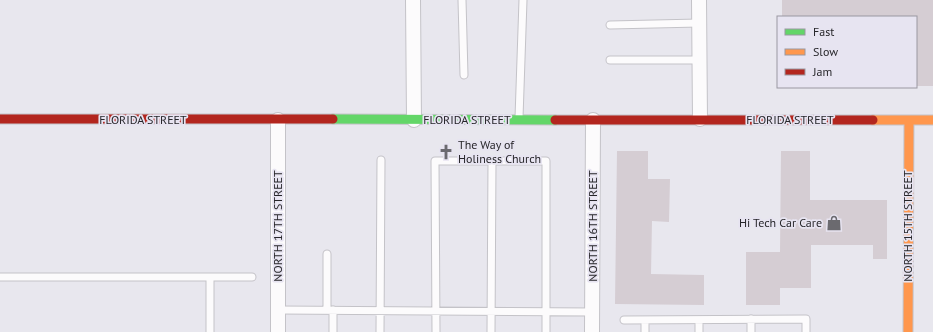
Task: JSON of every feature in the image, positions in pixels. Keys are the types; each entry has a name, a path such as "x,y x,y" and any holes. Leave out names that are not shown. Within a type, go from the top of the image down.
{"main road":[{"name":"FLORIDA STREET","path":"0,119 933,120"},
{"name":"NORTH 15TH STREET","path":"908,332 909,120"}],"street":[{"path":"413,0 414,120"},
{"path":"699,0 700,119"},
{"name":"NORTH 17TH STREET","path":"278,120 278,332"},
{"name":"NORTH 16TH STREET","path":"592,332 593,120"}],"lane":[{"path":"462,0 464,75"},
{"path":"519,120 523,0"},
{"path":"610,25 699,23"},
{"path":"610,60 699,60"},
{"path":"380,332 381,160"},
{"path":"436,332 435,161 546,161 546,332"},
{"path":"491,332 492,161"},
{"path":"327,254 330,310 333,332"},
{"path":"0,277 252,277"},
{"path":"210,277 210,332"},
{"path":"278,310 593,312"},
{"path":"751,319 751,332"},
{"path":"624,320 806,319 806,332"},
{"path":"645,320 645,332"},
{"path":"699,320 699,332"}],"building":[{"path":"782,0 933,0 933,86 917,86 917,16 782,16"},
{"path":"617,151 648,151 648,179 670,179 669,222 652,221 651,274 704,275 704,305 615,304"},
{"name":"Hi Tech Car Care","path":"781,151 810,151 810,200 887,200 887,259 873,259 873,245 811,245 811,288 780,288 780,305 746,305 746,252 780,252"}],"traffic: fast":[{"path":"333,119 555,120"}],"traffic: slow":[{"path":"873,120 933,120"},
{"path":"908,332 909,120"}],"traffic: jam":[{"path":"0,119 333,119"},
{"path":"555,120 873,120"}],"place":[{"name":"The Way of Holiness Church","path":"446,152"},
{"name":"Hi Tech Car Care","path":"834,223"}]}
